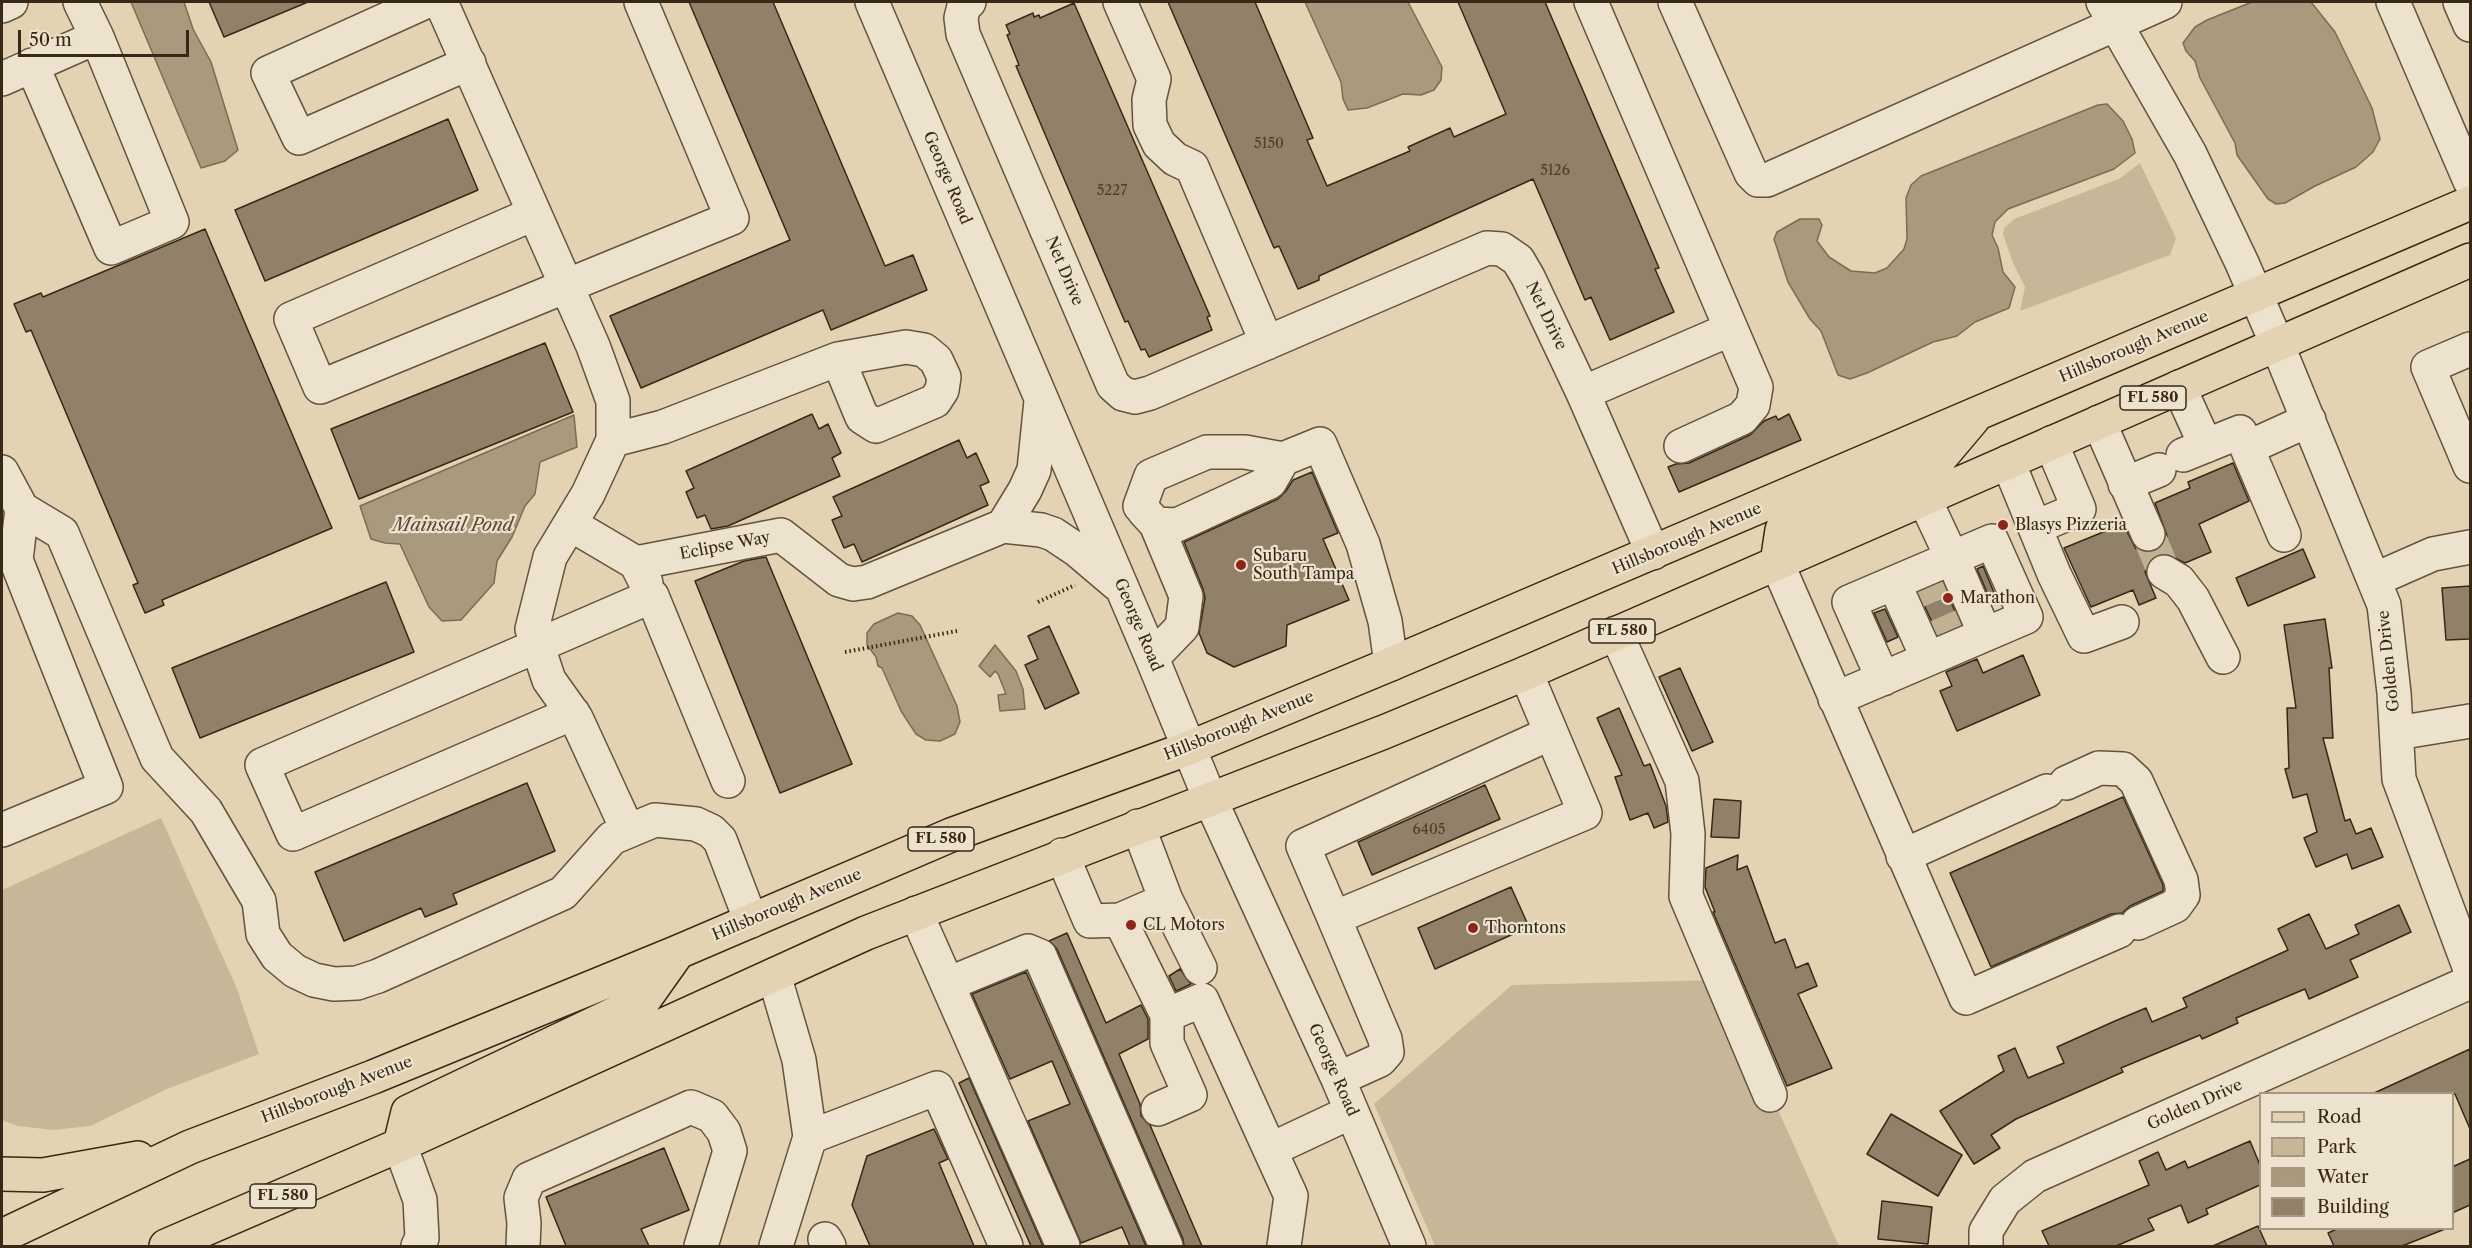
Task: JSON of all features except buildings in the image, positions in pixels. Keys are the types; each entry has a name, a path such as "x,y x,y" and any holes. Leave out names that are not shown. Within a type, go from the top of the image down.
{"main road":[{"name":"Hillsborough Avenue","path":"2,1236 190,1147 374,1077 678,952 951,835 1189,747 1391,664 2470,203"},
{"name":"FL 580","path":"166,1246 400,1145 916,913 1384,732 1526,673 2470,260"},
{"path":"1777,563 1782,530 1935,464 1976,416"},
{"path":"400,1145 408,1112 644,1000 678,952"},
{"path":"2,1174 15,1176 59,1173 190,1147"}],"street":[{"path":"2,6 11,2"},
{"path":"32,65 111,248 172,222 97,37 80,2"},
{"path":"425,2 268,73 298,138 470,63"},
{"path":"441,2 470,63 533,214 592,346 613,401 613,440 588,494 550,557 532,628 549,680 573,713 628,831"},
{"path":"533,214 291,319 320,387 732,218 641,2"},
{"name":"George Road","path":"872,2 1210,798 1338,1079 1409,1246"},
{"name":"Net Drive","path":"969,2 964,6 963,34 1113,385 1123,394 1135,397 1150,393 1486,248 1502,249 1518,260 1583,393 1653,553"},
{"path":"1120,2 1154,78 1149,100 1150,125 1159,144 1175,159 1192,167 1266,343"},
{"path":"1591,2 1756,387 1753,405 1742,418 1681,446"},
{"path":"1675,2 1751,173 1758,180 1767,180 1778,175 2109,13 2165,2"},
{"path":"2393,2 2470,181"},
{"path":"2460,2 2470,25"},
{"name":"Golden Drive","path":"2109,13 2190,154 2277,344 2384,605 2394,693 2399,779 2470,969"},
{"path":"2,79 97,37"},
{"path":"1583,393 1731,329"},
{"path":"2470,349 2428,367 2470,466"},
{"path":"613,440 663,427 838,360"},
{"path":"2179,387 2183,457"},
{"path":"1042,398 1034,470 1025,490 1003,526 1041,530 1053,534 1077,550 1123,589"},
{"path":"2247,448 2309,420"},
{"path":"2099,422 2148,534"},
{"path":"2125,484 2240,432 2284,535"},
{"path":"2036,527 2079,509 2051,443"},
{"path":"1152,658 1182,627 1186,596 1148,515 1151,476 1207,452 1245,452 1282,459 1320,444 1364,544 1385,621 1391,664"},
{"path":"1092,517 1115,514 1148,515 1177,525 1270,482 1282,459"},
{"path":"2008,462 2054,574 2084,636 2122,622"},
{"path":"2,472 22,509 62,534 157,758 206,811 259,902 263,934 277,956 295,970 314,980 334,984 357,983 378,975 563,893 612,838 655,820 696,824 711,831 720,840 751,921"},
{"path":"1924,498 1963,553 1997,630"},
{"path":"2,830 106,787 16,560 22,509"},
{"path":"570,524 636,563 652,596 728,782"},
{"name":"Eclipse Way","path":"636,563 781,535 839,580 853,584 867,582 1003,526"},
{"path":"1835,699 1997,630 2026,617 1992,541 1849,602 1905,669"},
{"path":"2374,580 2433,554 2470,548"},
{"path":"1777,563 1903,856 1966,998 2175,906 2183,895 2181,880 2136,781 2123,769 2099,768 1903,856"},
{"path":"2164,572 2179,581 2193,599 2223,657"},
{"path":"1882,588 1905,669"},
{"path":"573,713 293,834 262,765 652,596"},
{"path":"1616,633 1682,781 1688,834 1686,896 1770,1095"},
{"path":"1334,918 1586,813 1526,673"},
{"path":"2397,734 2470,721"},
{"path":"1338,1079 1380,1060 1387,1052 1303,846 1551,733"},
{"path":"1138,826 1166,900 1200,968"},
{"path":"1062,855 1090,921 1120,920 1166,900"},
{"path":"916,913 1063,1246"},
{"path":"1120,920 1167,1015 1167,1043 1190,1095 1158,1109"},
{"path":"948,984 1028,951 1040,956 1166,1246"},
{"path":"774,975 799,1060 810,1137 776,1246"},
{"name":"Golden Drive","path":"1986,1246 1986,1231 2005,1200 2035,1176 2470,982"},
{"path":"1167,1015 1202,1000 1291,1196 1284,1246"},
{"path":"810,1137 938,1088 1006,1246"},
{"path":"523,1246 524,1223 521,1198 529,1179 691,1107 712,1116 724,1132 730,1151 700,1246"},
{"path":"1270,1150 1351,1112"},
{"path":"400,1145 420,1200 422,1238 418,1246"}],"path":[{"path":"1038,602 1079,584"},
{"path":"844,652 957,631"}],"green space":[{"path":"2140,163 2176,238 2170,255 2020,311 2025,287 2013,263 2003,234 2004,228 2014,219 2119,179"},
{"path":"161,818 237,989 259,1054 167,1089 90,1126 53,1130 18,1126 2,1120 2,890"},
{"path":"1720,980 1839,1246 1435,1246 1374,1104 1512,985"}],"water":[{"path":"131,2 184,2 193,29 211,62 238,150 225,161 201,168"},
{"path":"1305,2 1408,2 1442,67 1441,80 1434,90 1421,95 1403,94 1367,108 1348,110 1343,99 1341,82"},
{"path":"2252,2 2311,2 2335,32 2372,108 2380,139 2373,152 2356,167 2285,203 2276,204 2268,199 2237,155 2235,143 2200,78 2195,61 2186,51 2183,43 2195,27"},
{"path":"2107,104 2123,121 2132,139 2135,153 2114,169 2008,209 1995,222 1992,235 1998,248 2003,272 2015,287 2009,308 1975,322 1957,336 1933,342 1867,373 1850,379 1838,375 1821,331 1810,319 1788,282 1774,239 1777,232 1800,219 1819,219 1822,225 1817,241 1829,257 1851,271 1875,273 1887,268 1904,249 1907,239 1906,198 1911,185 1921,176 2098,105"},
{"name":"Mainsail Pond","path":"574,415 577,447 540,462 535,494 525,506 512,537 497,561 494,583 461,620 442,621 429,607 400,544 371,539 360,506"},
{"path":"898,613 912,616 920,625 957,706 960,722 955,734 940,741 926,740 916,734 901,711 882,668 878,666 876,657 867,645 867,633 874,624"},
{"path":"995,645 1016,671 1023,689 1025,709 1000,711 998,695 1006,694 998,674 995,671 990,677 979,666"}],"tunnel":[{"path":"2148,534 2164,572"},
{"path":"1921,572 1954,648"}],"place":[{"name":"Blasys Pizzeria","path":"2003,525"},
{"name":"Subaru South Tampa","path":"1241,565"},
{"name":"Marathon","path":"1948,598"},
{"name":"CL Motors","path":"1131,925"},
{"name":"Thorntons","path":"1473,928"}]}
